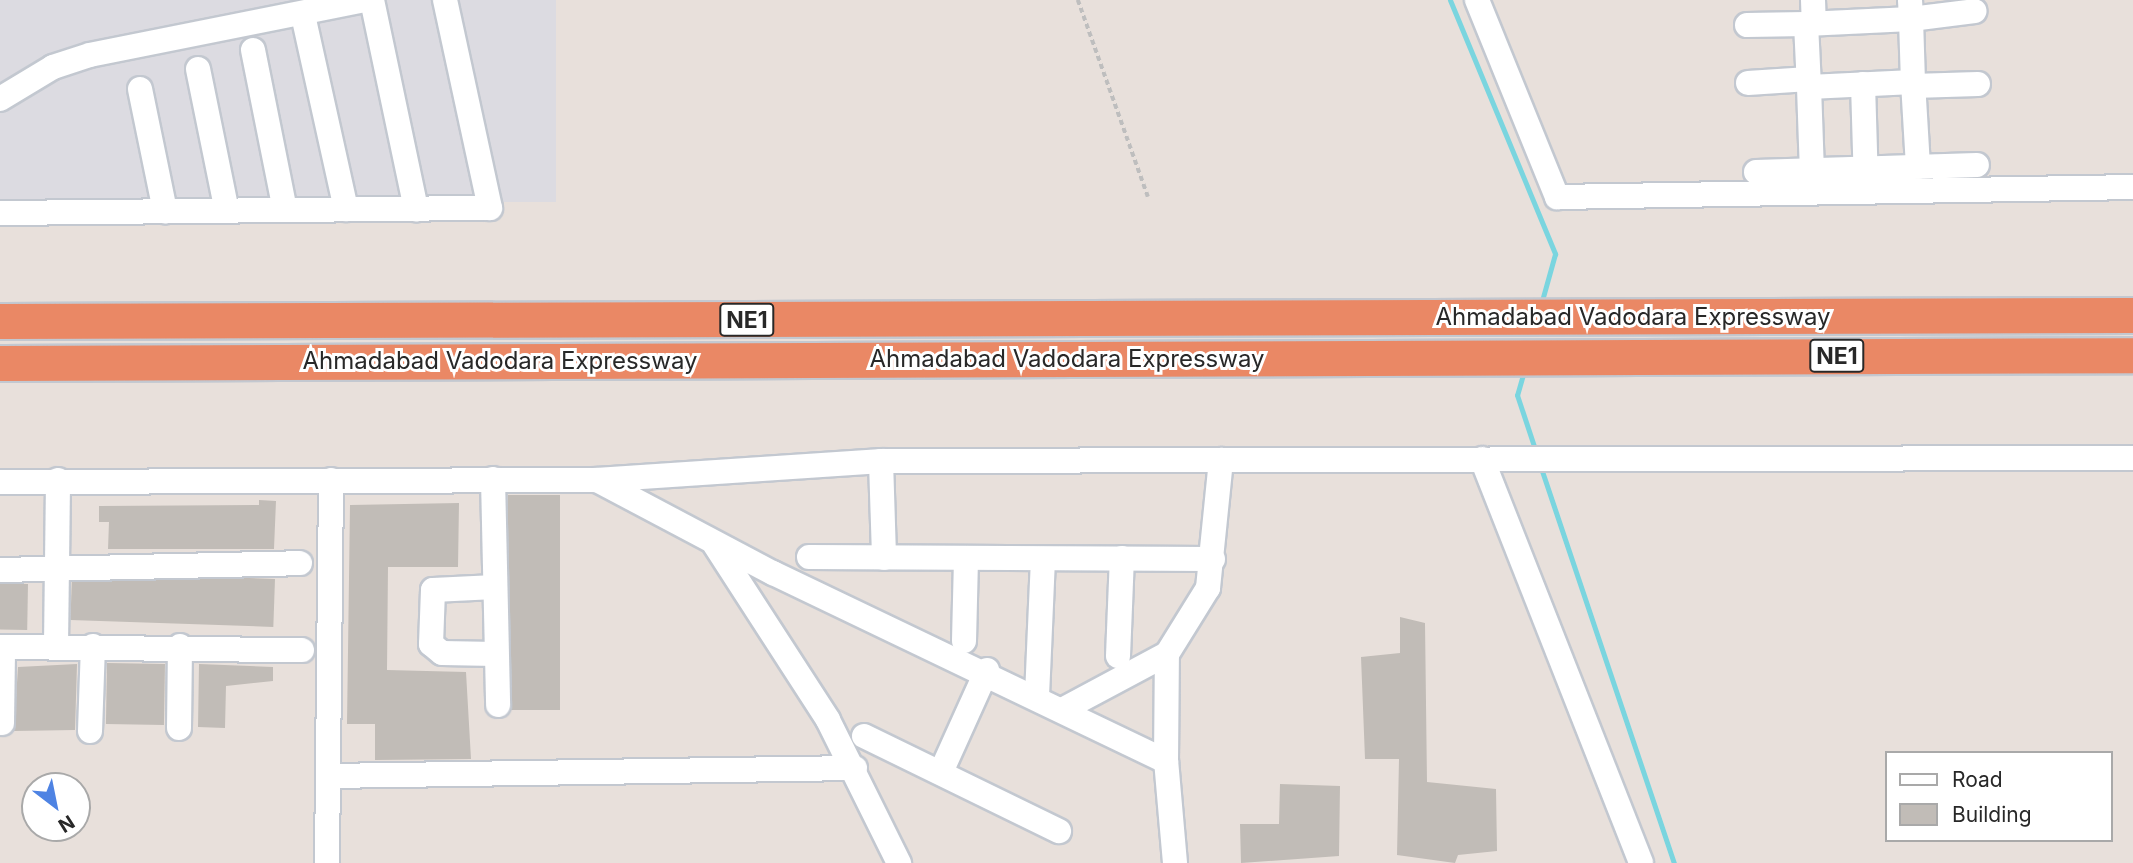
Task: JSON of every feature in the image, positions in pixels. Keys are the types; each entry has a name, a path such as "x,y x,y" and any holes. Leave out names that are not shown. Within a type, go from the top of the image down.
{"highway":[{"name":"Ahmadabad Vadodara Expressway","path":"0,321 2133,315"},
{"name":"Ahmadabad Vadodara Expressway","path":"0,363 2133,355"}],"street":[{"path":"0,99 53,67 90,55 303,15 366,0"},
{"path":"372,0 416,209"},
{"path":"0,213 490,208 445,0"},
{"path":"1477,0 1557,197 1866,180 2133,187"},
{"path":"1910,9 1918,167"},
{"path":"1747,25 1811,16 1910,9 1975,11"},
{"path":"303,15 346,209"},
{"path":"1811,16 1809,83 1812,171"},
{"path":"253,50 285,211"},
{"path":"198,69 227,211"},
{"path":"1748,83 1978,84"},
{"path":"1863,84 1866,180"},
{"path":"140,89 165,211"},
{"path":"1756,172 1812,171 1866,180 1918,167 1977,165"},
{"path":"0,482 597,480 881,461 2133,458"},
{"path":"1482,459 1641,863"},
{"path":"1062,710 1167,654 1208,588 1221,460"},
{"path":"881,461 884,558"},
{"path":"493,479 498,705"},
{"path":"56,646 58,480"},
{"path":"327,863 331,480"},
{"path":"597,480 715,544 987,670 1166,761"},
{"path":"715,544 855,768 899,863"},
{"path":"809,557 1213,559"},
{"path":"1118,656 1122,558"},
{"path":"964,640 966,559"},
{"path":"1037,696 1043,560"},
{"path":"0,569 300,563"},
{"path":"495,587 433,590 431,644 442,653 496,654"},
{"path":"90,731 93,646"},
{"path":"179,728 180,646"},
{"path":"2,723 1,647 180,646 302,650"},
{"path":"1167,654 1166,761 1175,863"},
{"path":"941,772 987,670"},
{"path":"864,736 1059,831"},
{"path":"328,776 855,768"}],"path":[{"path":"1078,0 1148,197"}],"shaded area":[{"path":"0,0 556,0 556,202 0,202"}],"building":[{"path":"508,495 560,495 560,710 508,710"},
{"path":"259,500 276,501 274,549 108,549 109,522 99,522 99,506 259,505"},
{"path":"459,503 458,567 388,567 387,670 466,672 471,759 375,760 375,724 347,724 350,505"},
{"path":"72,572 275,579 273,627 70,620"},
{"path":"0,584 28,584 27,630 0,630"},
{"path":"1400,617 1425,623 1427,782 1496,789 1497,851 1458,855 1455,863 1397,855 1399,759 1365,759 1361,657 1400,653"},
{"path":"107,663 165,664 164,725 106,724"},
{"path":"77,664 75,730 14,731 18,667"},
{"path":"199,664 273,667 273,681 226,686 225,728 198,727"},
{"path":"1280,784 1340,786 1339,856 1241,863 1240,824 1279,824"}],"waterway":[{"path":"1450,0 1555,254 1541,304"},
{"path":"1524,371 1517,395 1536,452"},
{"path":"1541,468 1674,863"}]}
